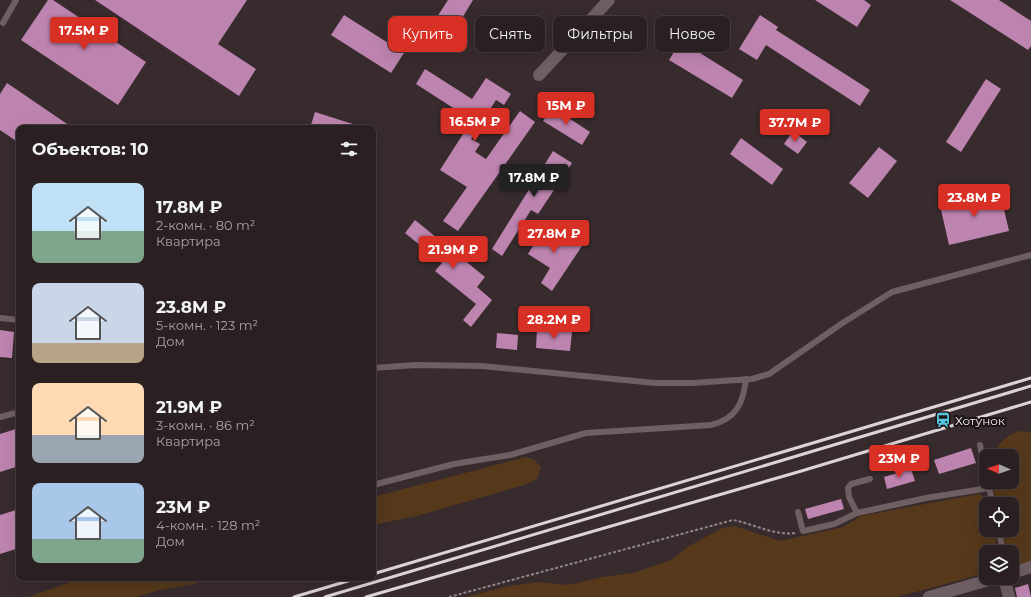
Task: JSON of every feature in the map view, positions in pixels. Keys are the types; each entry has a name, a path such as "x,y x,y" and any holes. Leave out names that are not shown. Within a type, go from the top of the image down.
{"street":[{"path":"539,75 609,0"},
{"path":"1019,571 1031,567"},
{"path":"929,597 979,583"},
{"path":"1006,585 1009,597"}],"lane":[{"path":"3,24 16,0"},
{"path":"376,368 416,365 482,366 655,383 692,383 746,379 769,374 847,320 892,292 1031,255"},
{"path":"0,318 16,320"},
{"path":"376,484 454,464 510,455 586,434 712,425 723,422 733,416 740,404 746,379"},
{"path":"0,417 16,413"},
{"path":"980,445 981,449"},
{"path":"856,513 849,497 848,488 851,484 870,479"},
{"path":"798,512 803,531 834,524 856,513 979,487"}],"path":[{"path":"449,597 734,520 784,535 803,531"}],"shaded area":[{"path":"1019,431 1031,432 1031,562 1019,564 1019,545 1005,545 1004,537 1019,537 1019,497 995,497 993,489 1019,489 1019,449 997,449 1003,440"},
{"path":"526,457 535,460 541,468 537,479 524,485 417,516 376,524 376,496"},
{"path":"979,494 985,497 979,497 979,537 995,537 997,545 979,545 979,575 897,597 465,597 509,586 539,582 568,585 603,577 633,573 671,560 689,546 722,528 735,526 780,541 843,527 861,516"},
{"path":"74,581 202,581 136,597 28,597"}],"building":[{"path":"48,0 53,0 146,62 118,105 21,40"},
{"path":"95,0 247,0 218,44 256,69 239,96"},
{"path":"448,0 473,0 463,16 438,16"},
{"path":"815,0 864,0 871,5 857,27"},
{"path":"950,0 999,0 1031,21 1031,46 1028,50"},
{"path":"344,15 388,43 388,52 404,53 391,73 331,35"},
{"path":"760,15 778,27 776,30 870,90 860,106 766,45 757,60 739,49"},
{"path":"674,52 698,52 743,80 732,98 669,60"},
{"path":"425,69 472,99 486,78 511,94 504,105 496,100 471,139 480,144 475,152 486,159 520,111 535,122 458,231 443,221 467,187 440,170 472,120 416,84"},
{"path":"986,79 1001,89 961,152 946,142"},
{"path":"7,83 69,125 16,125 16,141 0,130 0,94"},
{"path":"552,107 590,132 582,145 543,121"},
{"path":"315,112 356,125 311,125"},
{"path":"793,131 807,142 798,154 784,144"},
{"path":"741,138 783,169 772,185 730,154"},
{"path":"879,147 897,161 868,198 849,183"},
{"path":"553,151 572,163 538,214 531,210 502,256 492,249"},
{"path":"1000,192 1009,231 949,245 940,205"},
{"path":"415,220 485,277 477,287 492,300 471,327 463,320 476,304 435,271 442,263 405,233"},
{"path":"547,223 582,246 552,291 541,283 550,268 528,254"},
{"path":"537,329 572,332 570,351 536,348"},
{"path":"0,330 14,332 12,358 0,357"},
{"path":"497,333 518,335 517,350 496,348"},
{"path":"16,429 16,467 0,472 0,434"},
{"path":"971,448 976,463 939,474 934,460"},
{"path":"911,469 915,481 887,489 884,477"},
{"path":"841,499 844,509 808,519 805,509"},
{"path":"16,510 16,549 0,554 0,515"},
{"path":"1028,584 1031,597 1017,597 1015,588"}],"railway":[{"path":"376,573 1031,378"},
{"path":"325,597 1031,386"},
{"path":"366,597 798,472 1031,402"},
{"path":"294,597 348,581"}],"place":[{"name":"Хотунок","path":"943,420"}]}
